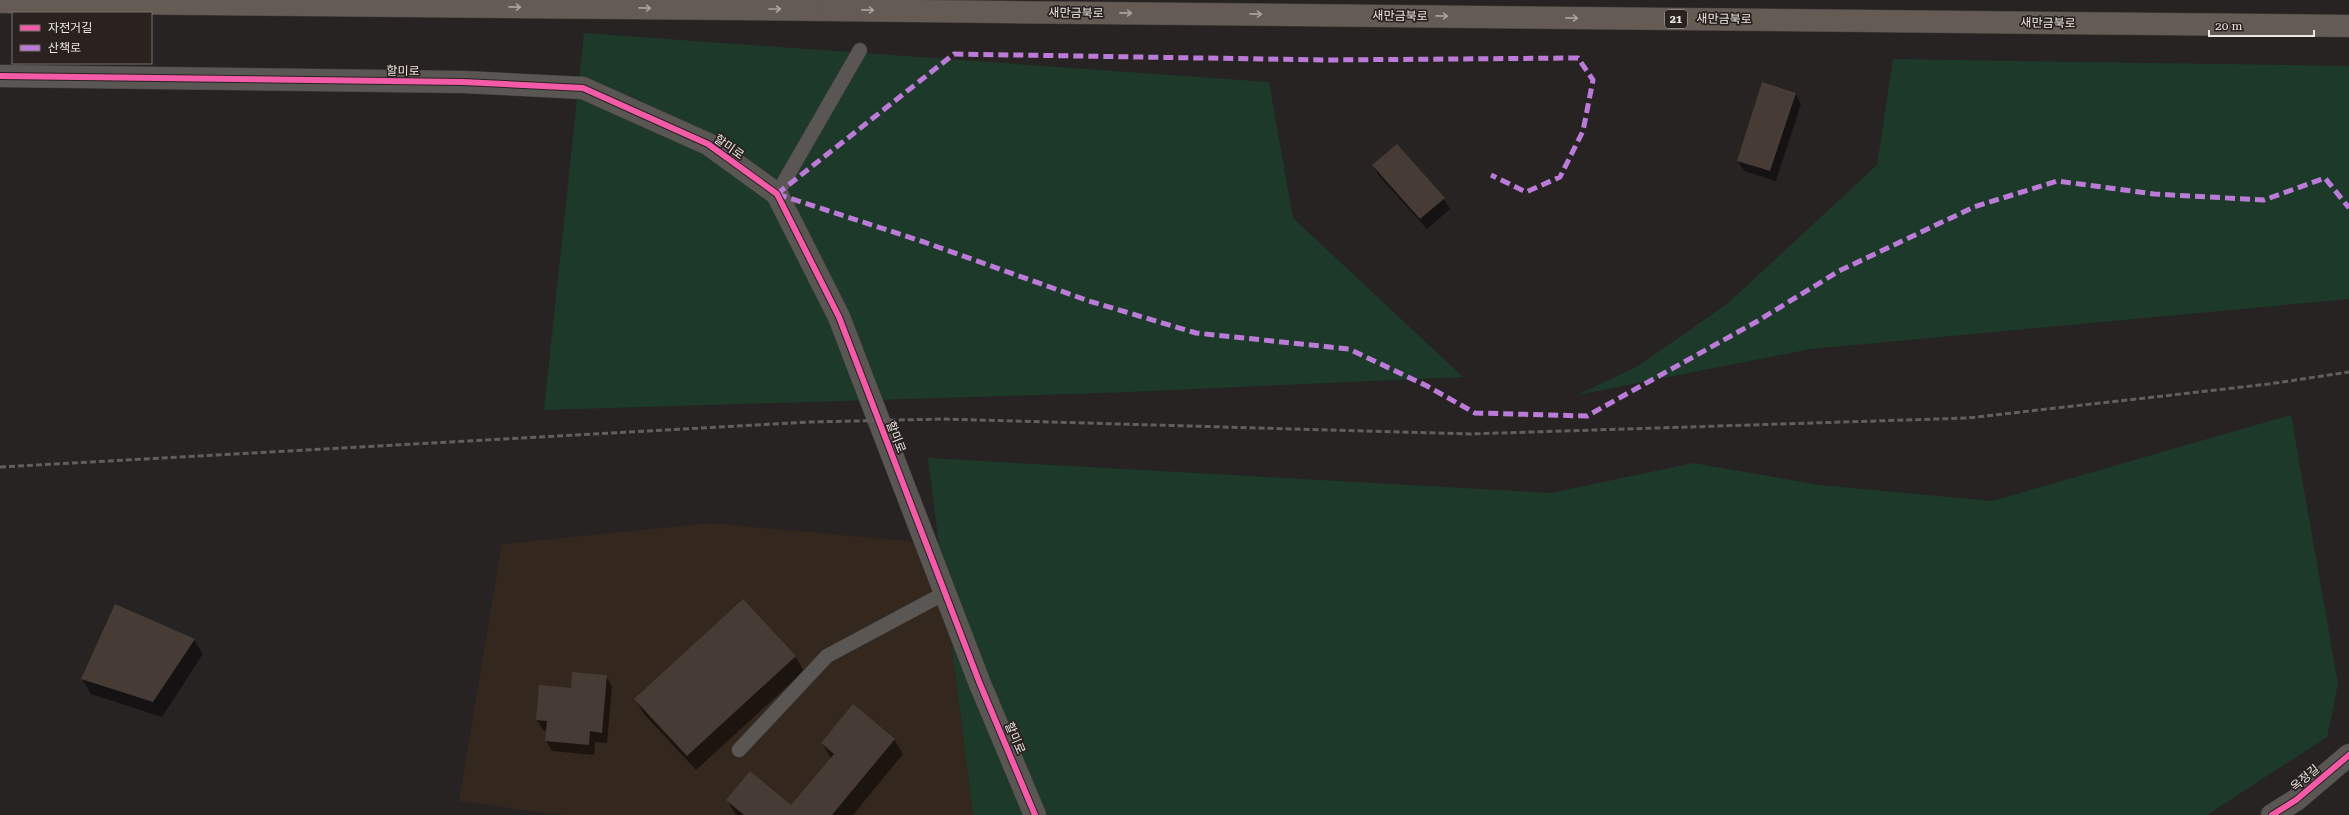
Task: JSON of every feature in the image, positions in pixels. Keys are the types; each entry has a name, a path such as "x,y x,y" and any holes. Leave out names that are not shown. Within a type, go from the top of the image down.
{"highway":[{"name":"새만금북로","path":"0,2 2349,26"}],"street":[{"name":"할미로","path":"0,76 463,82 583,88 708,144 777,194 839,317 980,684 1036,815"},
{"name":"옥정길","path":"2272,815 2296,800 2349,755"}],"lane":[{"path":"777,194 860,50"},
{"path":"739,750 827,656 945,593"}],"shaded area":[{"path":"710,523 939,544 973,815 562,815 459,801 502,544"}],"green space":[{"path":"584,33 1269,82 1293,218 1463,377 1104,393 544,410"},
{"path":"1893,59 2349,66 2349,299 1811,349 1577,395 1638,366 1727,304 1877,165"},
{"path":"2291,415 2338,684 2327,737 2207,815 973,815 928,458 1551,493 1693,463 1820,485 1992,501"}],"building":[{"path":"1762,82 1796,93 1770,171 1737,161"},
{"path":"1397,144 1445,198 1420,219 1372,165"},
{"path":"743,599 796,656 687,756 634,699"},
{"path":"115,604 195,639 153,702 81,679"},
{"path":"572,672 607,675 602,733 590,731 589,745 545,741 547,721 536,720 539,685 571,688"},
{"path":"853,704 895,739 832,815 744,815 726,800 750,771 791,805 834,754 821,743"}],"railway":[{"path":"0,467 810,422 943,419 1470,434 1968,418 2269,384 2349,372"}],"marked path":[{"path":"777,194 954,54 1324,60 1578,58 1593,80 1583,131 1560,177 1526,192 1491,175"},
{"path":"777,194 924,242 1089,301 1196,333 1349,349 1427,386 1475,413 1587,416 1756,322 1839,271 1974,207 2057,181 2154,194 2264,200 2325,178 2349,208"}],"cycle path":[{"path":"0,76 463,82 583,88 708,144 777,194 839,317 980,684 1035,815"},
{"path":"2272,815 2296,800 2349,755"}]}
